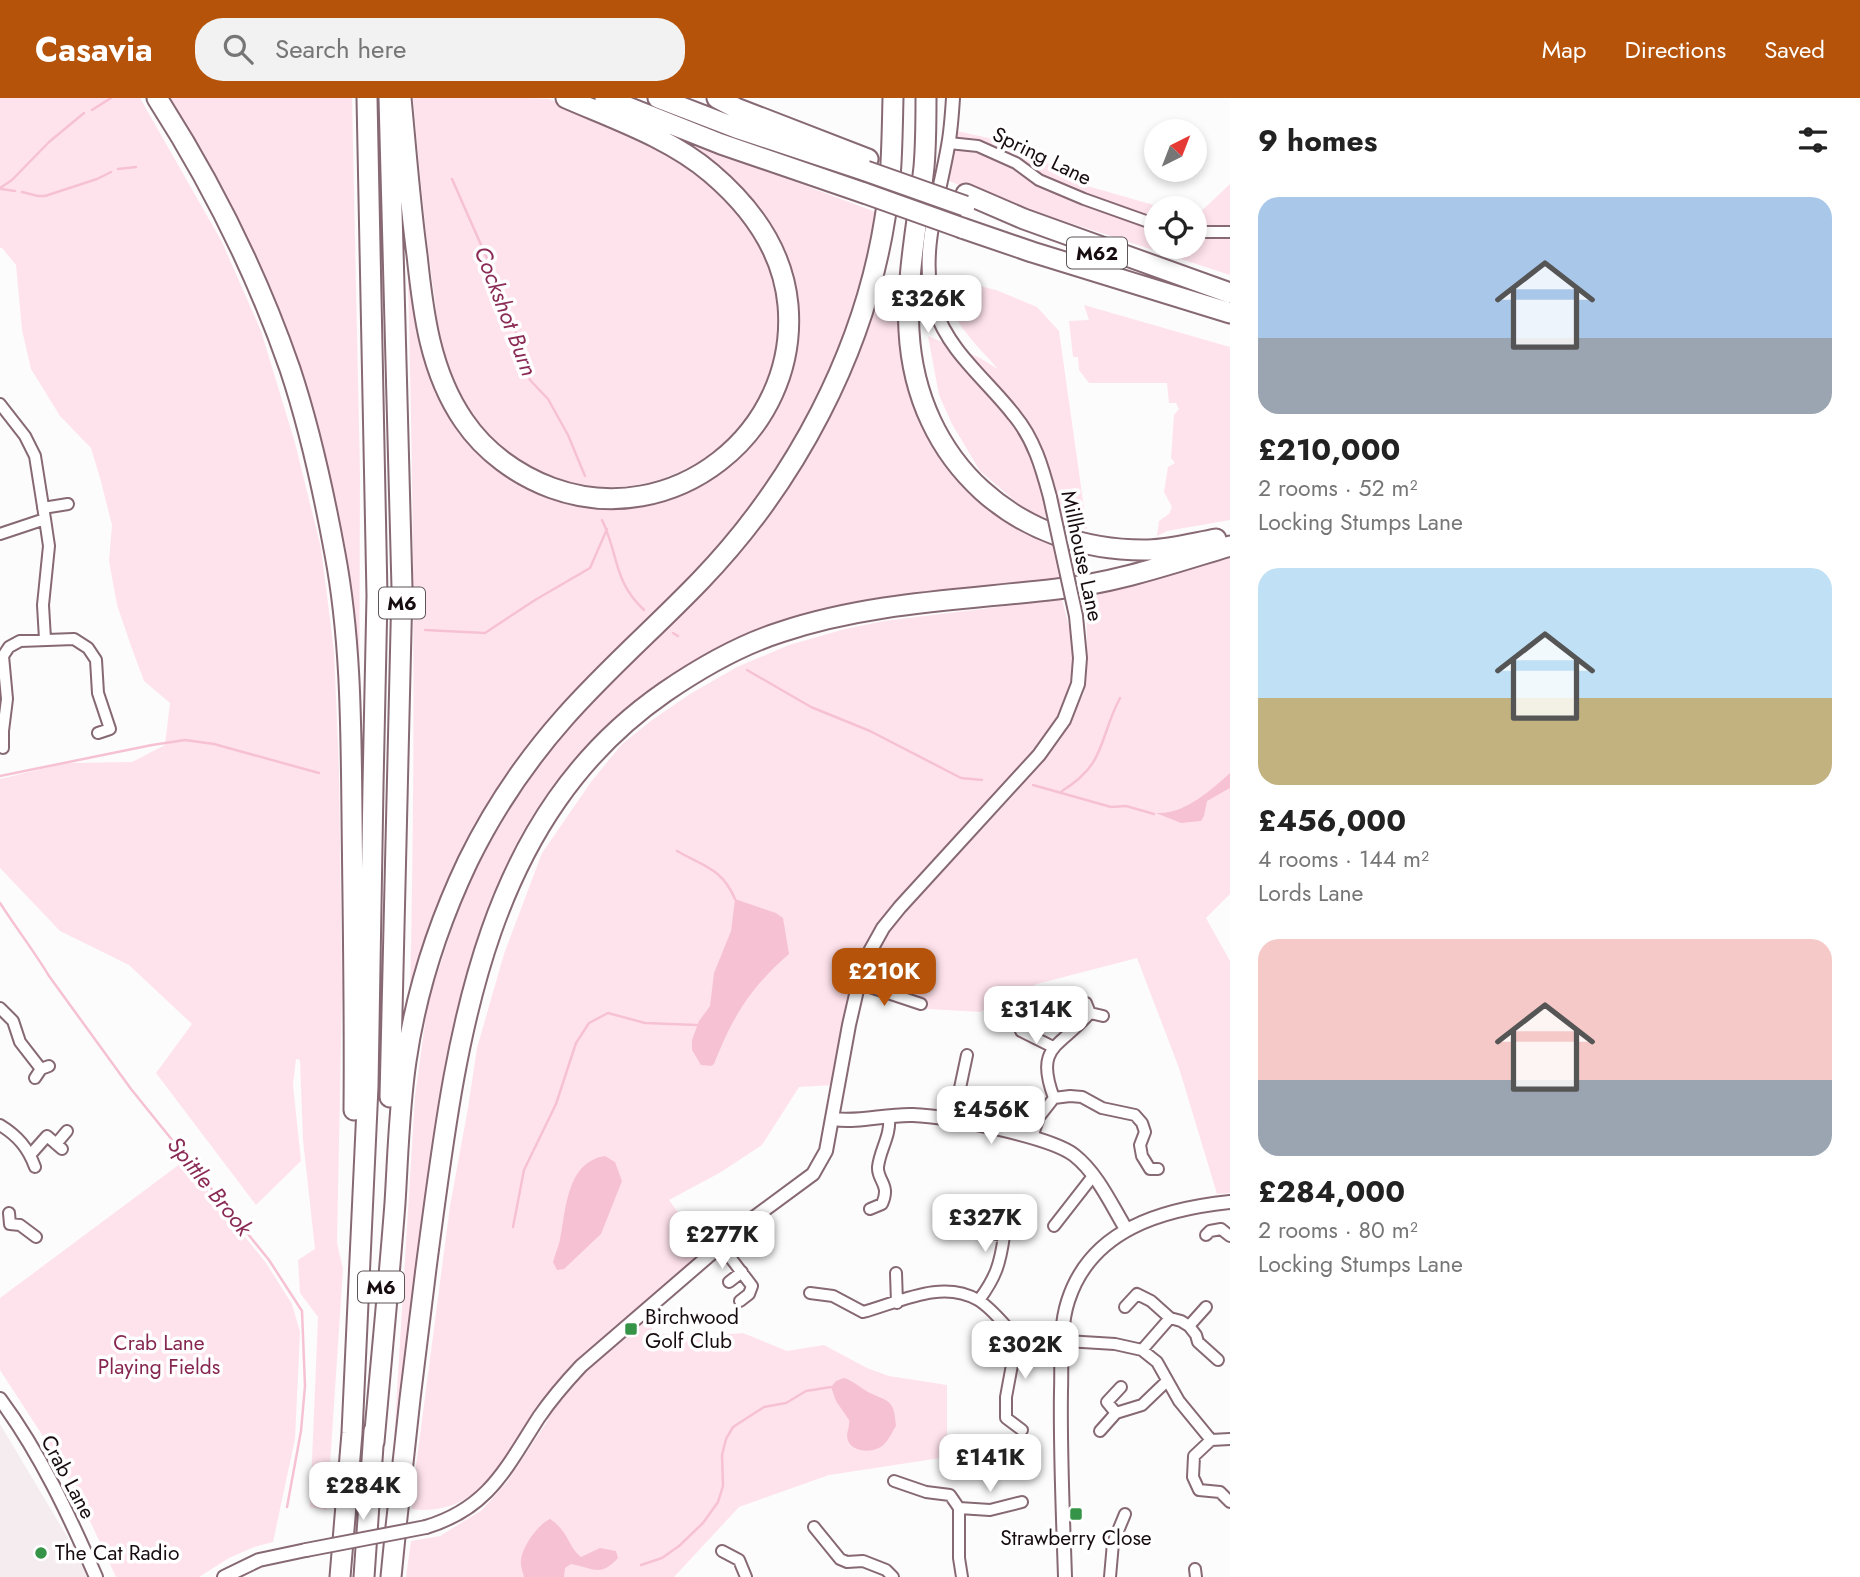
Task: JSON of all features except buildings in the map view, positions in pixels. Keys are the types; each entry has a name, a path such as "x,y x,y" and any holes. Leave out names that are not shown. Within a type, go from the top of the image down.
{"highway":[{"path":"157,98 213,194 255,280 290,370 336,556 347,651 351,755 355,1034 352,1433"},
{"name":"M6","path":"340,1577 352,1433 368,1086 377,596 367,98"},
{"name":"M6","path":"365,1577 390,1106 402,588 389,98"},
{"path":"401,98 424,315 440,372 464,421 496,456 514,470 539,483 590,497 614,499 643,496 668,489 705,472 732,451 755,425 769,402 784,362 788,304 781,270 771,245 756,219 736,195 709,171 679,151 566,98"},
{"name":"M62","path":"605,98 721,144 962,228 1230,313"},
{"path":"658,98 736,128 867,165"},
{"path":"718,98 867,165 1230,294"},
{"path":"374,1442 405,1061 423,979 451,901 491,818 543,744 593,687 730,549 784,477 807,438 854,335 874,270 886,216 893,98"},
{"path":"926,98 924,166 913,254 909,330 912,361 923,407 934,431 951,456 993,500 1029,524 1075,541 1108,548 1149,550 1230,536"},
{"path":"391,1577 425,1278 464,1021 474,978 499,906 523,853 568,784 622,725 652,701 726,655 777,633 869,609 1095,583 1230,546"}],"street":[{"name":"Millhouse Lane","path":"223,1577 259,1560 426,1527 457,1515 482,1498 497,1483 559,1389 581,1366 720,1244 813,1174 826,1151 858,983 867,956 883,929 1039,755 1064,720 1078,684 1080,658 1076,616 1050,497 1035,447 1014,415 948,339 931,295 929,263 932,233 953,98"},
{"name":"Spring Lane","path":"948,143 978,146 1016,163 1039,180 1144,220"},
{"path":"1207,232 1230,232"},
{"path":"0,404 32,449 37,463 49,546 43,605 44,639"},
{"path":"0,534 68,504"},
{"path":"3,748 1,732 7,705 4,653 16,642 74,639 88,648 96,660 98,693 110,729 98,733"},
{"path":"98,693 111,691"},
{"path":"858,983 921,1004"},
{"path":"0,1008 13,1021 20,1041 42,1071"},
{"path":"1054,1098 1046,1069 1053,1047 1080,1025 1088,1008 1102,1016"},
{"path":"1021,1031 1053,1047"},
{"path":"953,1121 967,1055"},
{"path":"1032,1137 1039,1117 1054,1098 1082,1097 1102,1108 1135,1115 1142,1123 1144,1132 1140,1145 1142,1156 1150,1169 1158,1169"},
{"path":"833,1119 857,1121 910,1115 953,1121 1056,1144 1072,1154 1093,1176 1126,1229"},
{"path":"870,1209 882,1204 886,1196 884,1182 878,1174 878,1164 889,1133 889,1117"},
{"path":"0,1125 17,1138 31,1154 35,1167"},
{"path":"31,1154 47,1136 59,1146 67,1131"},
{"path":"1054,1226 1093,1176"},
{"path":"1065,1577 1061,1439 1063,1339 1068,1302 1076,1282 1099,1251 1126,1229 1165,1213 1230,1202"},
{"path":"6,1222 20,1225 36,1237"},
{"path":"957,1223 1004,1236 1000,1264 993,1282 979,1300"},
{"path":"1206,1235 1210,1231 1226,1229"},
{"path":"720,1244 752,1286 749,1294 740,1301"},
{"path":"729,1282 742,1272"},
{"path":"896,1273 897,1303"},
{"path":"810,1293 833,1297 863,1312 932,1291 956,1292 979,1300 1017,1338 1063,1339 1115,1344 1142,1350 1157,1362 1186,1411 1211,1440"},
{"path":"1125,1307 1137,1294 1151,1301 1170,1318 1189,1326 1198,1342 1214,1357 1201,1365"},
{"path":"1189,1326 1206,1307"},
{"path":"1142,1350 1170,1318"},
{"path":"1017,1338 1006,1397 1006,1418 1022,1430"},
{"path":"1100,1431 1116,1413 1142,1405 1167,1381"},
{"path":"1116,1413 1107,1402 1121,1387"},
{"name":"Crab Lane","path":"0,1399 57,1494 96,1577"},
{"path":"1230,1439 1211,1440 1194,1456 1192,1477 1199,1490 1220,1492 1230,1502"},
{"path":"894,1481 926,1492 950,1495 959,1508 959,1558 962,1577"},
{"path":"1220,1492 1230,1483"},
{"path":"959,1508 990,1510 1022,1502"},
{"path":"1110,1577 1113,1543 1125,1514"},
{"path":"814,1527 840,1559 847,1562 863,1561 886,1570 893,1577"},
{"path":"722,1551 739,1560 746,1577"}],"shaded area":[{"path":"1230,773 1230,788 1207,801 1201,821 1181,823 1156,813 1166,813 1187,806"},
{"path":"735,899 783,918 789,954 744,1004 728,1031 714,1064 701,1065 692,1050 692,1040 699,1021 710,1006 714,973 731,931"},
{"path":"605,1156 615,1162 622,1181 601,1234 564,1269 557,1270 553,1262 570,1189 582,1168 592,1160"},
{"path":"844,1378 890,1403 894,1411 896,1426 879,1448 860,1450 848,1441 849,1420 836,1401 831,1387"},
{"path":"0,1424 74,1548 87,1577 0,1577"},
{"path":"550,1519 561,1528 581,1557 600,1548 616,1551 618,1558 602,1570 571,1564 565,1568 564,1577 524,1577 521,1562 524,1549 536,1531"}],"green space":[{"path":"0,98 140,98 222,242 261,331 295,443 321,548 334,651 339,770 342,992 337,1243 343,1269 327,1510 310,1507 318,1317 300,1293 298,1260 315,1249 303,1140 300,1060 296,1059 293,1085 301,1161 256,1205 156,1073 192,1024 129,965 60,931 0,868 0,779 66,763 132,762 165,745 170,703 144,681 117,605 109,561 112,525 91,448 60,416 31,369 22,330 16,265 0,248"},
{"path":"167,98 352,98 360,473 359,782 311,420"},
{"path":"413,98 549,99 677,161 716,190 734,208 751,228 770,261 777,288 779,325 774,361 761,394 742,424 717,448 688,467 656,480 621,487 585,485 539,472 501,448 485,432 458,395 441,357"},
{"path":"651,128 881,214 860,300 816,412 751,514 536,744 410,994 413,604 406,213 441,397 546,491 673,492 778,398 779,243 763,215 742,191"},
{"path":"957,131 1015,144 1084,185 1144,202 1144,247 978,193 947,180"},
{"path":"1230,184 1230,275 1181,259 1207,259 1207,206"},
{"path":"947,278 996,290 1037,307 1059,331 1087,529 1028,512 980,471 952,424 939,395 928,336 980,358 998,369 972,341 950,308 943,284"},
{"path":"882,283 901,286 900,332 906,376 912,398 931,439 943,459 1020,528 1052,543 1060,582 957,589 764,629 591,750 478,951 389,1522 415,1096 428,1002 458,910 484,852 534,770 597,696 713,580 853,364"},
{"path":"1084,305 1230,347 1230,520 1167,531 1157,536 1159,521 1169,514 1172,507 1164,492 1168,467 1175,463 1171,458 1174,415 1179,409 1176,403 1169,403 1167,383 1089,383 1079,370 1078,357 1073,357 1069,321 1089,320"},
{"name":"Birchwood Golf Club","path":"1230,558 1230,894 1206,918 1230,961 1230,1193 1217,1194 1179,1068 1137,958 1037,984 980,1012 929,1009 853,989 834,1085 799,1087 762,1145 721,1172 669,1200 706,1251 643,1307 654,1333 689,1337 743,1333 787,1351 824,1345 867,1368 889,1376 947,1385 947,1457 829,1475 739,1507 674,1577 406,1577 411,1541 440,1536 482,1510 507,1482 548,1420 540,1409 503,1464 473,1494 455,1504 435,1509 412,1509 450,1206 477,1048 504,954 542,853 591,782 622,744 652,720 737,667 789,645 884,621 1062,599 1075,663 1074,683 1067,703 1035,752 932,867 941,873 1060,740 1084,693 1086,598"},
{"name":"Crab Lane Playing Fields","path":"184,1161 266,1263 292,1304 300,1332 295,1439 273,1542 229,1558 199,1577 116,1577 83,1506 48,1444 0,1370 0,1298"}],"waterway":[{"name":"Spittle Brook","path":"92,110 111,98"},
{"name":"Spittle Brook","path":"0,188 84,113"},
{"path":"118,169 136,167"},
{"path":"22,192 45,196 111,172"},
{"name":"Cockshot Burn","path":"452,179 508,306 530,380 548,399 568,435 585,476"},
{"path":"1,189 15,191"},
{"path":"602,520 627,589 644,610"},
{"name":"Cockshot Burn","path":"425,630 485,633 590,568 607,529"},
{"path":"673,633 678,636"},
{"path":"747,670 811,707 870,731 961,778 982,780"},
{"path":"1062,791 1077,781 1094,760 1120,698"},
{"path":"0,776 185,740 214,744 319,773"},
{"path":"1033,785 1111,807 1126,806 1154,814"},
{"path":"677,851 718,874 735,899"},
{"name":"Spittle Brook","path":"0,903 131,1089 269,1260 302,1311 305,1386 301,1431 287,1507"},
{"path":"513,1227 524,1170 556,1104 576,1043 589,1023 608,1013 645,1023 697,1025"},
{"path":"641,1565 662,1558 679,1546 703,1523 718,1502 723,1486 722,1455 726,1439 733,1427 764,1407 786,1403 806,1391 831,1387"}],"place":[{"name":"Birchwood Golf Club","path":"631,1329"},
{"name":"Strawberry Close","path":"1076,1514"},
{"name":"The Cat Radio","path":"41,1553"}]}
